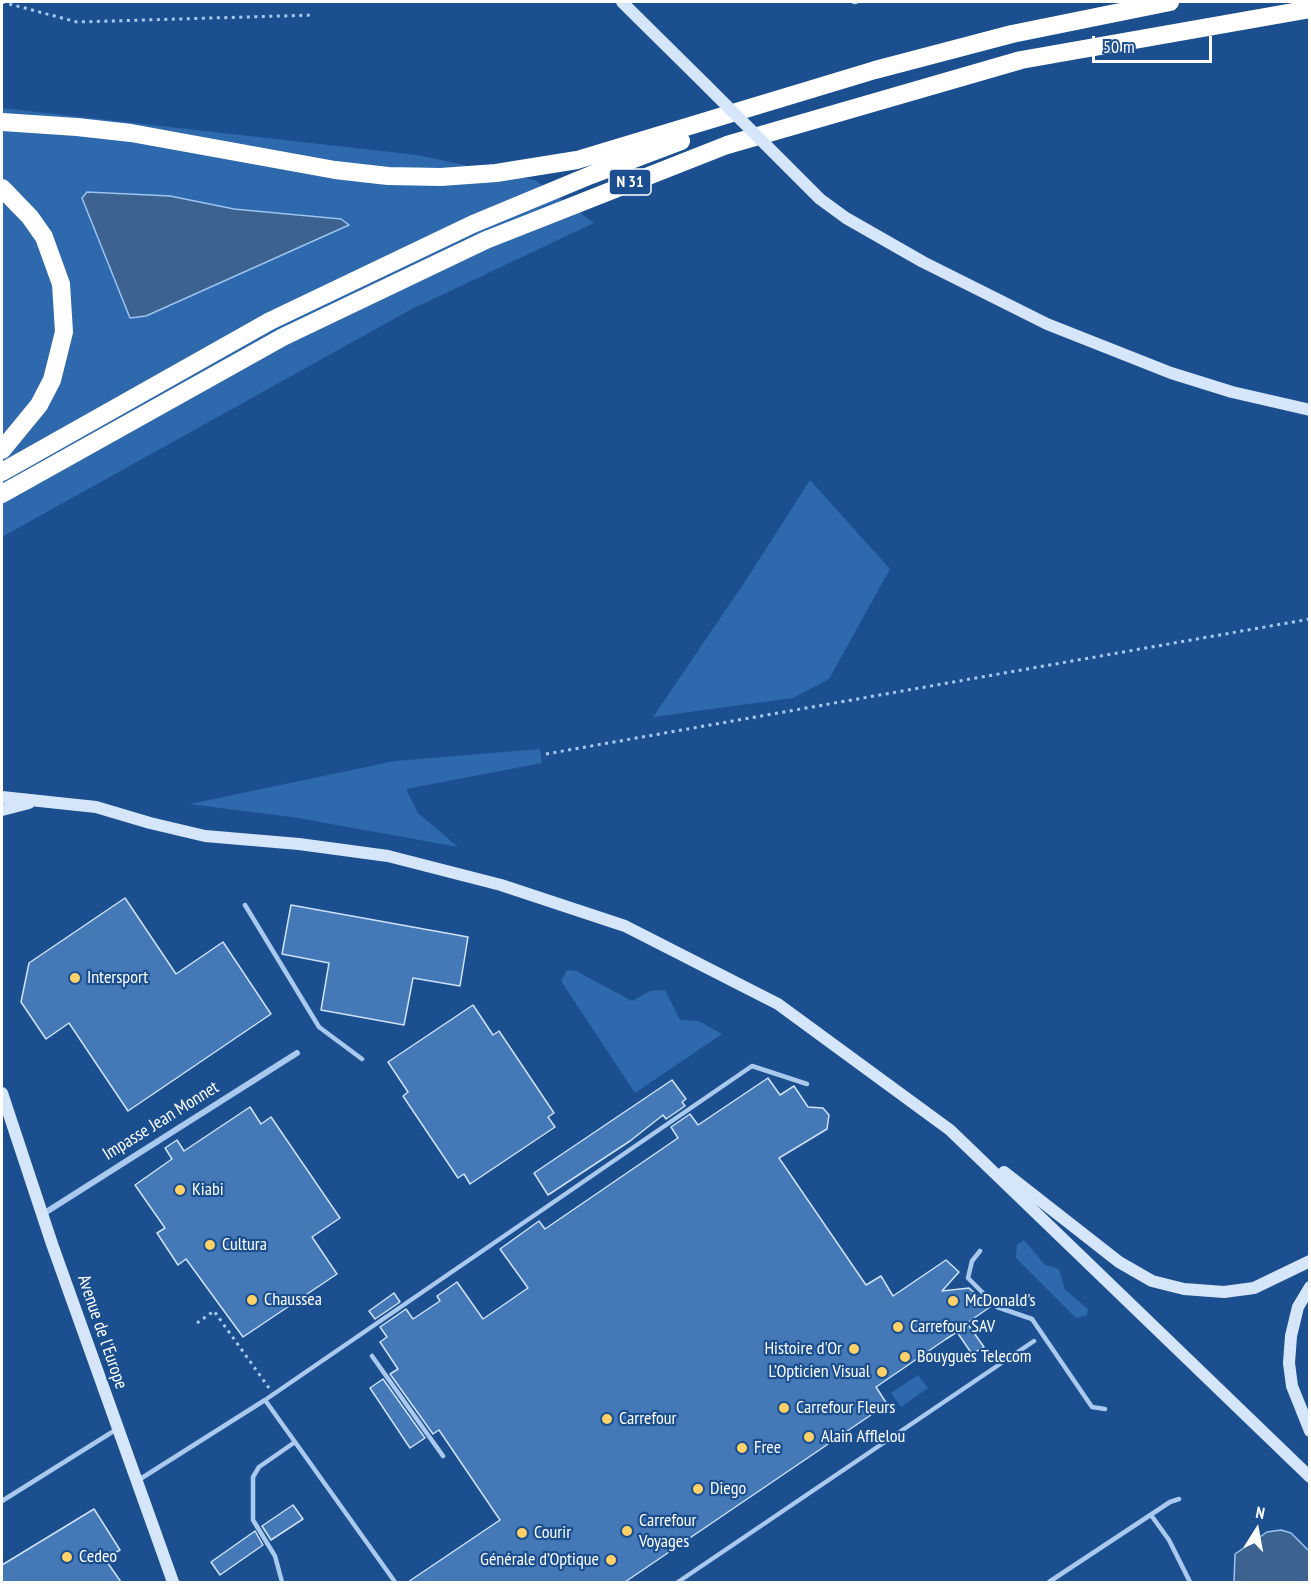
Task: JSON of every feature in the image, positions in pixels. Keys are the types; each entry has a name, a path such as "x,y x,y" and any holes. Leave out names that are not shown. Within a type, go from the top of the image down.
{"highway":[{"name":"N 31","path":"2,471 270,321 473,224 591,175 875,70 1012,34 1170,2"},
{"name":"N 31","path":"2,494 201,382 347,306 486,240 727,145 1021,60 1310,9"},
{"path":"2,123 77,127 131,134 345,171 388,176 441,177 496,173 576,160 875,70"},
{"path":"2,189 25,210 44,237 61,284 64,315 60,356 52,380 39,405 2,450"}],"main road":[{"path":"622,2 820,199 846,218 923,262 1047,324 1171,373 1232,392 1310,410"},
{"path":"2,797 96,807 205,836 299,844 388,856 501,885 625,926 778,1004 950,1130 1119,1262 1152,1281 1184,1289 1224,1292 1254,1288 1310,1261"},
{"path":"2,810 39,801"},
{"name":"Avenue de l'Europe","path":"2,1093 135,1482 173,1582"},
{"path":"950,1130 1310,1477"},
{"path":"1310,1287 1298,1307 1291,1336 1289,1363 1292,1386 1310,1431"}],"street":[{"name":"Impasse Jean Monnet","path":"42,1214 297,1053"}],"lane":[{"path":"245,905 319,1027 362,1059"},
{"path":"135,1482 266,1400 752,1066 807,1083"},
{"path":"980,1251 972,1261 968,1278 997,1307 1032,1318 1092,1407 1105,1409"},
{"path":"678,1582 1034,1341"},
{"path":"372,1356 443,1456"},
{"path":"266,1400 395,1582"},
{"path":"2,1500 117,1429"},
{"path":"282,1582 276,1556 253,1520 253,1477 259,1467 295,1442"},
{"path":"1049,1582 1179,1499"},
{"path":"1151,1515 1169,1540 1190,1582"}],"path":[{"path":"2,2 77,22 314,15"},
{"path":"546,754 1310,619"},
{"path":"197,1323 214,1311 274,1394"}],"shaded area":[{"path":"2,108 417,155 535,180 594,223 410,310 2,537"},
{"path":"87,192 170,196 234,209 341,219 349,225 146,316 130,318 82,198"},
{"path":"810,480 890,569 829,679 793,698 653,717 746,580"},
{"path":"540,749 542,763 406,789 418,813 458,847 298,818 190,804 395,761"},
{"path":"567,970 576,971 632,1001 650,991 665,990 680,1020 699,1021 722,1034 635,1093 561,981"},
{"path":"1024,1240 1045,1265 1059,1269 1065,1290 1088,1309 1087,1315 1076,1318 1016,1258 1017,1245"},
{"path":"918,1375 928,1388 901,1407 891,1393"},
{"path":"1281,1530 1291,1533 1309,1551 1309,1582 1234,1582 1235,1554 1267,1532"}],"building":[{"path":"125,898 176,974 223,942 271,1014 128,1111 69,1023 46,1039 21,1002 29,963"},
{"path":"291,905 468,937 460,986 413,978 404,1025 321,1010 329,963 282,954"},
{"path":"473,1005 493,1035 499,1031 554,1113 548,1117 555,1127 470,1184 464,1174 458,1178 403,1096 408,1092 388,1062"},
{"path":"768,1078 780,1095 794,1086 808,1107 823,1108 829,1115 827,1129 779,1158 866,1285 881,1276 893,1296 946,1260 959,1272 942,1291 969,1288 990,1307 967,1323 984,1347 972,1354 957,1332 946,1339 876,1387 887,1404 625,1582 408,1582 500,1520 439,1430 433,1434 390,1374 398,1369 380,1342 387,1337 380,1327 406,1309 413,1319 440,1301 437,1296 457,1282 483,1319 528,1288 500,1249 539,1221 545,1229 678,1138 671,1127 690,1114 698,1125"},
{"path":"672,1080 686,1099 682,1102 685,1106 666,1119 663,1115 630,1141 548,1195 534,1173"},
{"path":"250,1107 261,1124 271,1117 340,1218 312,1237 337,1274 243,1337 186,1259 178,1265 157,1233 165,1228 135,1185 172,1159 165,1148 177,1140 184,1151"},
{"path":"394,1293 400,1302 375,1319 369,1311"},
{"path":"383,1379 425,1438 410,1448 370,1388"},
{"path":"293,1505 303,1519 271,1540 262,1526"},
{"path":"94,1509 120,1550 105,1559 121,1582 2,1582 2,1565"},
{"path":"255,1531 263,1545 220,1575 211,1562"}],"place":[{"name":"Intersport","path":"75,978"},
{"name":"Kiabi","path":"180,1190"},
{"name":"Cultura","path":"210,1245"},
{"name":"Chaussea","path":"252,1300"},
{"name":"McDonald's","path":"953,1301"},
{"name":"Carrefour SAV","path":"898,1327"},
{"name":"Histoire d'Or","path":"854,1349"},
{"name":"Bouygues Telecom","path":"905,1357"},
{"name":"L’Opticien Visual","path":"882,1372"},
{"name":"Carrefour Fleurs","path":"784,1408"},
{"name":"Carrefour","path":"607,1419"},
{"name":"Alain Afflelou","path":"809,1437"},
{"name":"Free","path":"742,1448"},
{"name":"Diego","path":"698,1489"},
{"name":"Carrefour Voyages","path":"627,1531"},
{"name":"Courir","path":"522,1533"},
{"name":"Cedeo","path":"67,1557"},
{"name":"Générale d’Optique","path":"611,1560"}]}
